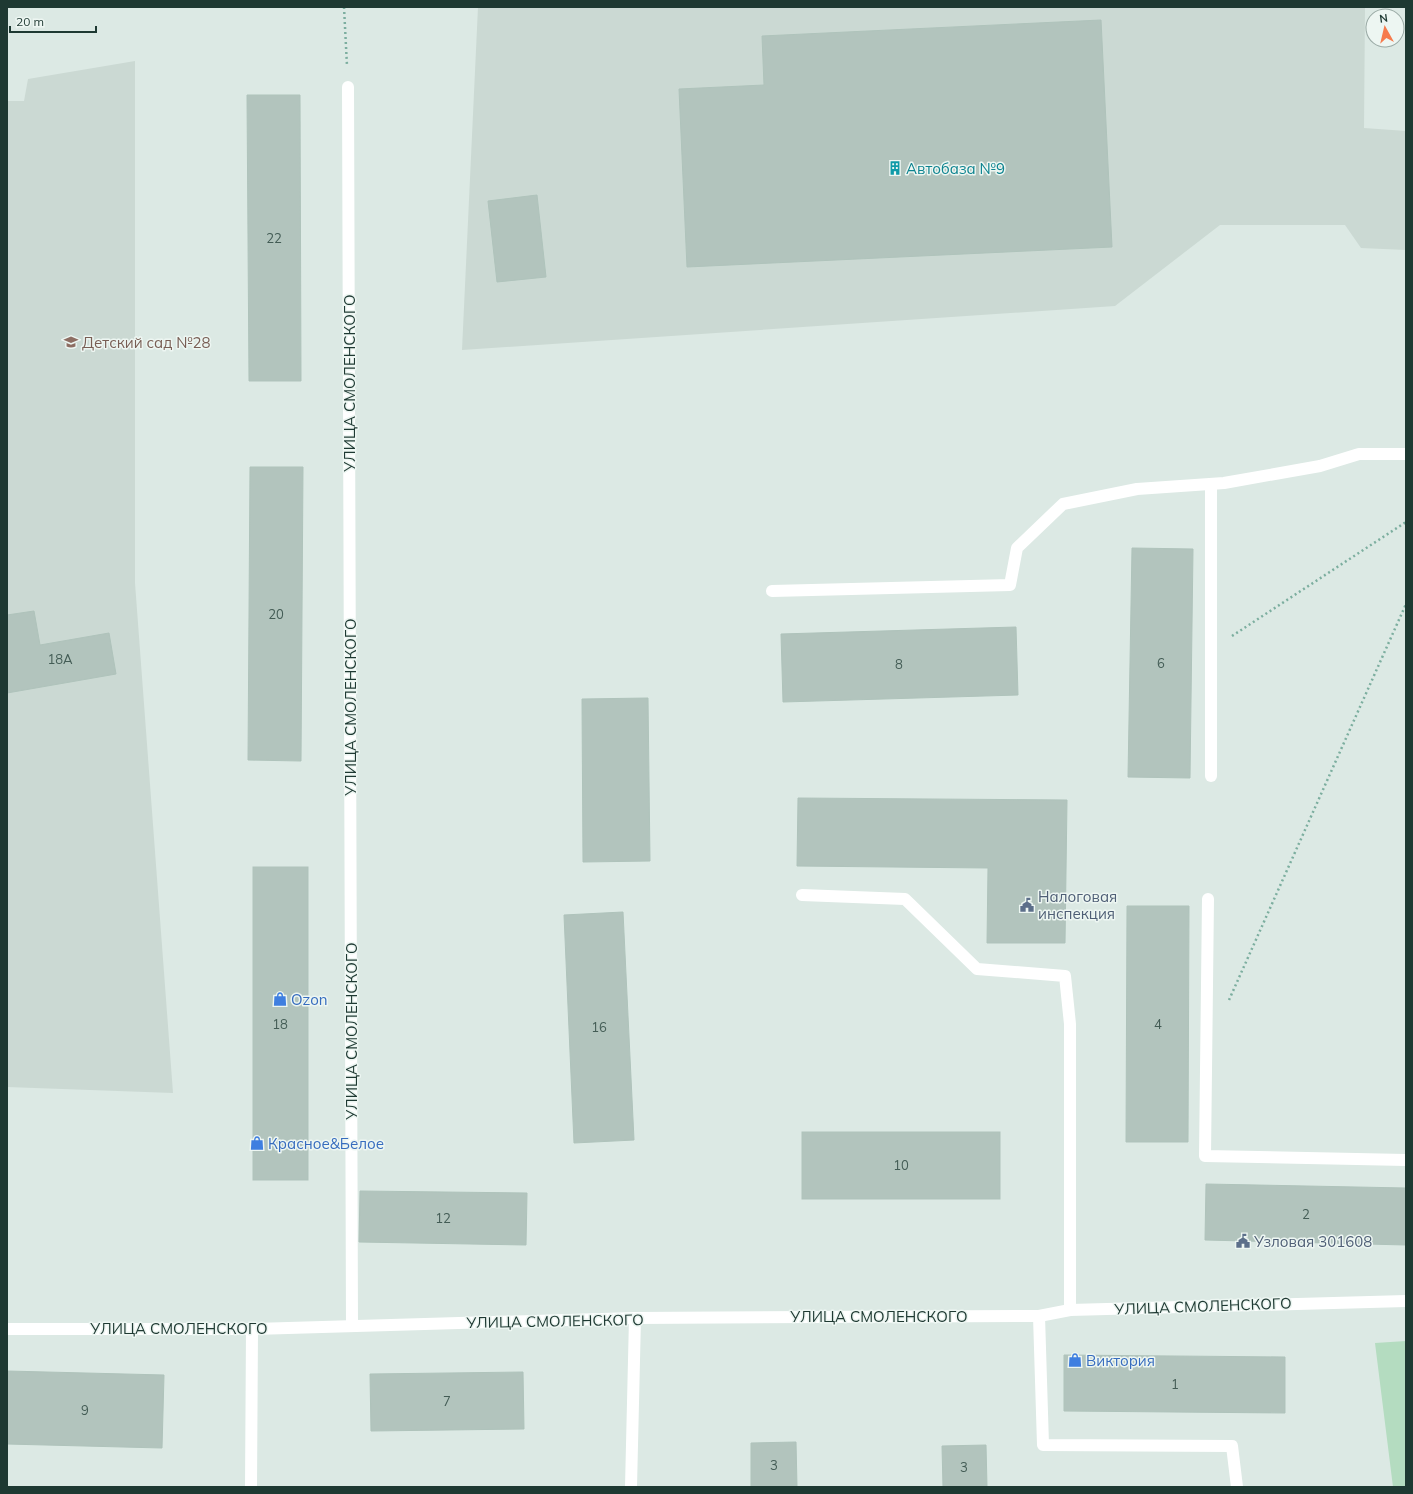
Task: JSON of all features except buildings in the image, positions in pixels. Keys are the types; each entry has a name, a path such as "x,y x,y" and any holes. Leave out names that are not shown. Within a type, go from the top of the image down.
{"street":[{"name":"УЛИЦА СМОЛЕНСКОГО","path":"348,87 352,1326"},
{"path":"772,591 1010,585 1017,548 1063,504 1137,489 1224,483 1320,466 1359,454 1406,454"},
{"path":"1211,484 1211,776"},
{"path":"802,895 905,899 977,969 1065,976 1070,1024 1070,1310"},
{"path":"1208,899 1205,1156 1406,1160"},
{"name":"УЛИЦА СМОЛЕНСКОГО","path":"7,1329 252,1328 635,1318 1039,1316 1070,1310 1406,1301"},
{"path":"1039,1316 1043,1445 1232,1446 1237,1487"},
{"path":"631,1487 635,1318"},
{"path":"252,1328 252,1487"}],"path":[{"path":"344,7 348,87"},
{"path":"1211,649 1406,522"},
{"path":"1229,1001 1406,604"}],"shaded area":[{"path":"478,7 1365,7 1364,128 1406,131 1406,250 1361,248 1345,225 1220,225 1115,306 462,350"},
{"path":"135,61 135,583 173,1093 7,1087 7,101 24,101 28,79"}],"green space":[{"path":"1406,1341 1406,1487 1393,1487 1375,1343"}],"place":[{"name":"Автобаза №9","path":"895,168"},
{"name":"Детский сад №28","path":"71,342"},
{"name":"Налоговая инспекция","path":"1027,905"},
{"name":"Ozon","path":"280,999"},
{"name":"Красное&Белое","path":"257,1143"},
{"name":"Узловая 301608","path":"1243,1241"},
{"name":"Виктория","path":"1075,1360"}]}
